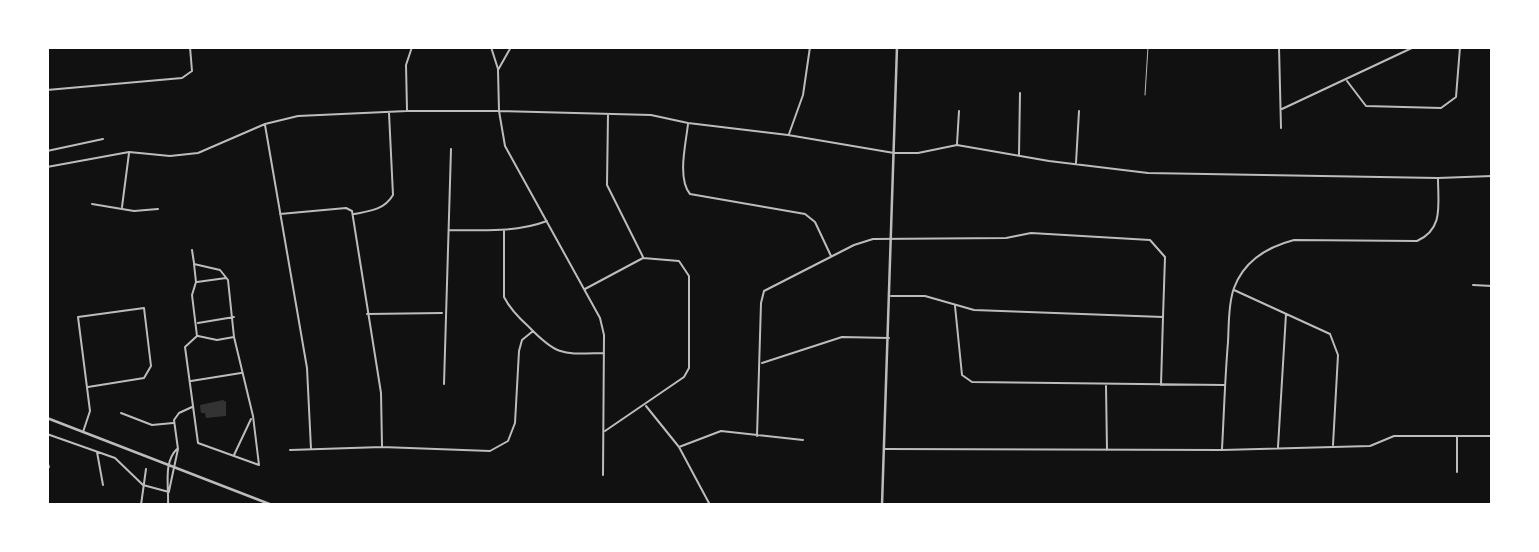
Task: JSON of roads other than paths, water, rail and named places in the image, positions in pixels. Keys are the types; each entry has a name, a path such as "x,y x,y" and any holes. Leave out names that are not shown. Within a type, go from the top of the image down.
{"street":[{"path":"47,90 182,78 192,71 190,47"},
{"path":"407,111 406,65 412,47"},
{"path":"491,47 498,70 499,111 505,146 600,318 605,353 603,475"},
{"path":"498,70 512,47"},
{"path":"788,135 803,95 810,47"},
{"path":"882,505 890,338 897,47"},
{"path":"1279,47 1281,128"},
{"path":"1395,47 1398,55"},
{"path":"1282,109 1347,81 1414,47"},
{"path":"1347,81 1366,106 1441,108 1456,97 1460,47"},
{"path":"1019,156 1020,93"},
{"path":"47,167 129,152 170,156 198,153 265,124 298,116 407,111 499,111 651,115 688,123 788,135 894,153 918,153 957,145 1076,165 1148,173 1438,178 1492,176"},
{"path":"957,145 959,111"},
{"path":"1076,165 1079,111"},
{"path":"353,214 378,209 393,195 389,112"},
{"path":"608,114 607,185 643,258"},
{"path":"688,123 684,177 685,188 690,194 805,214 815,222 831,256"},
{"path":"265,124 307,368 311,449"},
{"path":"47,151 103,139"},
{"path":"444,384 444,313 451,149"},
{"path":"122,209 129,152"},
{"path":"1222,450 1233,290 1257,256 1277,244 1294,240 1417,241 1429,236 1437,226 1438,178"},
{"path":"92,204 122,209 158,209"},
{"path":"279,214 346,208 353,214 366,314 381,393 382,447"},
{"path":"448,230 528,228 548,221"},
{"path":"504,230 504,297 509,306 551,349 568,354 605,353"},
{"path":"757,436 761,303 764,291 865,241 1006,238 1031,233 1150,240 1165,257 1161,385"},
{"path":"192,250 196,282 192,295 197,336 185,347 198,443 259,466 253,416 234,337 234,317 227,278 220,270 194,264"},
{"path":"584,289 643,258 665,257 679,261 689,276 689,368 677,385 604,432"},
{"path":"47,270 47,284"},
{"path":"196,282 227,278"},
{"path":"1472,285 1492,286"},
{"path":"1233,290 1322,330 1335,343 1338,355 1334,445"},
{"path":"890,296 925,296 974,310 1163,317"},
{"path":"955,305 962,374 966,380 1106,386 1225,386"},
{"path":"83,432 90,411 78,317 144,308 151,366 144,378 88,387"},
{"path":"366,314 444,313"},
{"path":"1278,448 1286,314"},
{"path":"197,323 234,317"},
{"path":"290,450 382,447 490,451 508,441 515,423 519,351 523,340 533,331"},
{"path":"197,336 212,340 234,337"},
{"path":"760,364 842,337 890,338"},
{"path":"190,381 243,373"},
{"path":"1106,386 1107,451"},
{"path":"646,405 679,447 710,505"},
{"path":"169,492 178,449 174,423 179,413 192,407"},
{"path":"121,413 152,425 174,423"},
{"path":"233,456 253,416"},
{"path":"47,418 272,505"},
{"path":"679,447 721,431 803,440"},
{"path":"47,434 97,451 124,465 143,485 169,492"},
{"path":"884,449 1222,450 1370,446 1394,436 1492,436"},
{"path":"1457,436 1457,472"},
{"path":"168,505 169,467 174,451 178,449"},
{"path":"97,451 103,485"},
{"path":"47,461 49,467"},
{"path":"141,505 146,469"}],"lane":[{"path":"1145,95 1147,47"}]}
